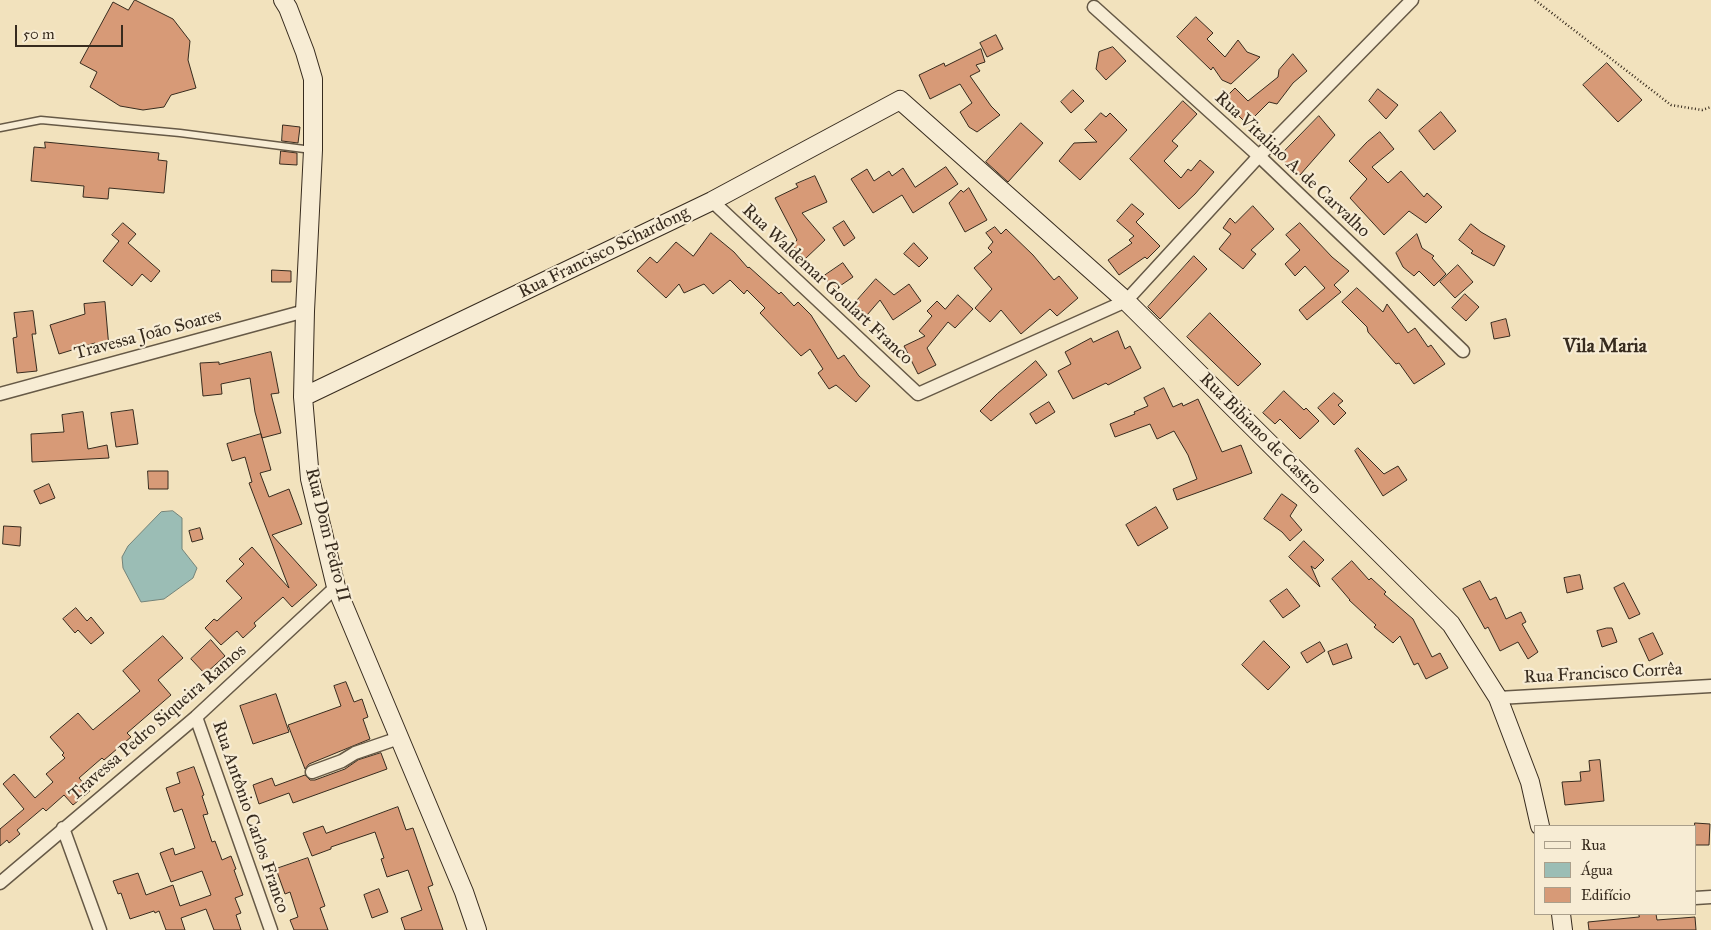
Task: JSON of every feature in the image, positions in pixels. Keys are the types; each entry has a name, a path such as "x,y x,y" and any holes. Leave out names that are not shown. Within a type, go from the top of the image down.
{"street":[{"name":"Rua Dom Pedro II","path":"283,0 306,52 313,79 314,150 305,311 303,396 310,479 336,587 464,892 477,930"},
{"path":"1126,301 1259,156 1412,0"},
{"name":"Rua Vitalino A. de Carvalho","path":"1094,7 1259,156 1463,351"},
{"name":"Rua Francisco Schardong","path":"303,396 712,201 900,100"},
{"name":"Rua Bibiano de Castro","path":"900,100 1126,301 1451,624 1498,698 1530,782 1540,825"},
{"name":"Rua Waldemar Goulart Franco","path":"712,201 918,394 1126,301"},
{"name":"Travessa João Soares","path":"0,394 305,311"},
{"name":"Travessa Pedro Siqueira Ramos","path":"0,883 196,717 336,587"},
{"name":"Rua Francisco Corrêa","path":"1498,698 1711,686"},
{"name":"Rua Antônio Carlos Franco","path":"196,717 271,930"},
{"path":"312,772 342,761 355,753 399,738"},
{"path":"64,828 100,930"},
{"path":"1696,898 1711,897"},
{"path":"1561,915 1563,930"}],"lane":[{"path":"0,128 40,120 180,133 314,150"}],"path":[{"path":"1535,0 1671,105 1702,110 1711,107"}],"water":[{"path":"173,511 182,518 182,549 197,568 193,578 164,599 141,602 123,568 122,557 128,546 161,512"}],"building":[{"path":"135,0 173,19 190,41 188,60 196,88 171,95 164,107 143,110 120,106 90,87 97,72 80,63 113,2 128,10"},
{"path":"1196,17 1213,33 1207,39 1225,57 1238,40 1247,52 1260,57 1231,84 1222,80 1213,67 1211,70 1177,37"},
{"path":"996,35 1003,49 987,57 980,43"},
{"path":"1113,47 1126,61 1106,80 1096,69 1099,52"},
{"path":"981,49 985,62 976,65 980,71 970,76 991,106 1000,115 977,132 969,127 960,112 972,103 960,84 930,99 919,75 944,63 945,66"},
{"path":"1293,54 1307,71 1293,83 1277,104 1269,102 1247,124 1223,100 1235,88 1248,101 1278,77 1279,70"},
{"path":"1607,63 1642,100 1618,122 1583,85"},
{"path":"1378,89 1398,105 1386,119 1369,101"},
{"path":"1073,90 1084,101 1071,113 1061,102"},
{"path":"1183,101 1197,114 1172,141 1178,146 1164,161 1181,178 1188,169 1191,171 1200,160 1214,172 1179,209 1130,159"},
{"path":"1441,112 1456,131 1434,150 1419,131"},
{"path":"1101,113 1106,117 1110,113 1127,130 1080,180 1059,161 1074,143 1097,142 1085,130"},
{"path":"1319,116 1335,135 1300,175 1279,157"},
{"path":"1021,123 1043,143 1008,182 986,162"},
{"path":"283,125 300,127 298,143 282,141"},
{"path":"1380,132 1394,149 1372,167 1388,183 1401,171 1424,197 1427,193 1442,207 1426,223 1409,211 1384,235 1350,198 1367,179 1349,161 1367,142"},
{"path":"45,142 159,153 158,160 167,161 164,193 109,188 108,199 83,197 84,186 31,181 34,147 45,148"},
{"path":"281,151 297,153 297,165 280,164"},
{"path":"946,167 958,184 913,213 902,195 873,213 851,179 867,169 874,181 889,171 892,176 903,168 915,187"},
{"path":"815,176 827,202 802,213 825,240 805,259 792,245 797,240 775,198 798,187 796,184"},
{"path":"969,188 987,220 965,232 949,203 961,190 963,192"},
{"path":"1132,204 1144,214 1136,222 1160,246 1147,259 1145,257 1119,275 1108,260 1132,243 1129,240 1134,236 1117,221"},
{"path":"1253,206 1274,229 1251,250 1256,254 1243,269 1219,249 1231,234 1223,228 1230,218 1235,223"},
{"path":"844,221 855,238 844,246 833,228"},
{"path":"123,223 136,234 128,243 160,271 151,282 142,274 132,286 103,261 119,241 112,235"},
{"path":"1300,223 1332,257 1349,271 1334,285 1341,292 1307,320 1299,310 1325,288 1305,266 1295,276 1285,264 1300,250 1286,235"},
{"path":"1471,224 1505,246 1494,266 1471,253 1473,251 1459,240"},
{"path":"995,227 1001,234 1006,229 1033,255 1054,280 1059,276 1078,298 1057,316 1050,309 1021,334 1001,310 990,322 975,308 992,289 974,268 992,252 988,248 993,242 986,233"},
{"path":"711,233 779,294 781,292 794,306 798,302 811,315 838,359 844,355 859,376 870,386 856,402 836,385 829,389 818,373 823,369 810,349 801,356 760,313 765,308 747,290 744,294 730,280 713,294 704,284 684,293 679,284 666,298 637,271 650,257 657,263 676,242 693,256"},
{"path":"1417,234 1422,248 1434,256 1432,258 1446,274 1434,286 1419,271 1414,276 1403,267 1396,253"},
{"path":"914,243 928,258 919,267 904,254"},
{"path":"1194,256 1207,269 1160,319 1148,307"},
{"path":"843,263 853,277 834,290 824,276"},
{"path":"1458,265 1473,282 1455,298 1440,282"},
{"path":"272,270 291,271 291,282 272,282"},
{"path":"876,279 894,295 909,284 921,301 893,320 880,300 867,315 854,304"},
{"path":"1357,288 1383,312 1387,304 1408,333 1415,328 1428,347 1431,345 1445,364 1414,384 1399,363 1396,364 1368,332 1367,327 1342,302"},
{"path":"1465,294 1479,307 1466,321 1452,308"},
{"path":"958,295 973,309 955,328 948,322 927,348 936,365 918,374 904,346 925,336 919,331 932,316 927,311 937,301 945,309"},
{"path":"105,302 109,348 95,350 95,343 59,354 50,325 85,314 84,304"},
{"path":"33,311 36,334 32,334 37,371 17,373 13,338 17,337 14,313"},
{"path":"1210,313 1261,364 1238,386 1187,337"},
{"path":"1506,319 1510,336 1494,339 1491,323"},
{"path":"1118,331 1125,349 1130,346 1141,368 1108,385 1106,383 1073,399 1058,371 1071,364 1065,352 1091,338 1093,342"},
{"path":"271,352 279,393 271,394 281,433 262,438 255,412 250,378 221,384 222,394 203,396 200,363 219,362 219,364"},
{"path":"1036,361 1047,375 991,421 980,411 997,394"},
{"path":"1164,388 1173,407 1182,403 1183,406 1198,399 1222,452 1241,445 1252,473 1177,500 1173,489 1197,479 1188,455 1174,431 1157,439 1150,424 1115,437 1110,424 1135,414 1134,412 1148,406 1144,398"},
{"path":"1284,391 1319,421 1300,439 1280,419 1275,424 1263,413"},
{"path":"1334,393 1343,401 1338,405 1346,413 1334,425 1318,408"},
{"path":"1049,402 1055,412 1036,424 1030,414"},
{"path":"133,410 138,444 116,447 111,413"},
{"path":"83,412 88,449 107,445 109,458 32,462 31,434 64,432 62,415"},
{"path":"261,434 271,470 260,473 269,497 289,489 302,524 272,535 317,585 292,607 283,597 254,623 256,626 243,638 237,631 221,645 205,628 214,619 217,621 242,598 226,581 244,564 239,559 252,547 289,588 249,483 252,482 245,457 232,461 227,444"},
{"path":"1358,448 1384,474 1398,466 1407,480 1383,496 1355,451"},
{"path":"148,471 168,471 168,489 149,489"},
{"path":"49,484 55,498 40,504 34,491"},
{"path":"1282,494 1297,505 1290,516 1302,530 1290,541 1282,532 1264,519"},
{"path":"1156,507 1168,528 1138,546 1126,525"},
{"path":"4,526 21,527 20,546 3,544"},
{"path":"200,528 203,539 192,542 189,531"},
{"path":"1304,541 1324,560 1315,569 1311,566 1320,587 1289,557"},
{"path":"1352,561 1369,580 1371,578 1386,592 1384,594 1413,619 1432,657 1440,653 1448,668 1426,679 1418,663 1414,665 1400,636 1393,643 1374,627 1376,625 1349,600 1332,579"},
{"path":"1580,575 1583,589 1567,593 1564,578"},
{"path":"1480,581 1490,600 1496,597 1506,619 1521,612 1526,622 1522,624 1538,652 1528,659 1518,642 1500,651 1488,627 1485,629 1463,589"},
{"path":"1624,583 1640,614 1629,619 1614,588"},
{"path":"1287,589 1300,606 1283,618 1270,601"},
{"path":"76,608 87,621 91,617 104,633 91,644 78,630 75,633 63,619"},
{"path":"1612,628 1617,642 1602,647 1597,631"},
{"path":"1653,633 1663,654 1649,661 1639,639"},
{"path":"163,636 183,658 158,680 171,695 127,733 131,737 79,778 90,791 73,805 64,795 46,811 43,808 17,830 20,834 9,843 7,840 0,846 0,829 24,809 3,784 14,774 35,798 53,782 46,774 65,758 62,755 64,753 50,737 78,713 93,730 140,691 123,671"},
{"path":"211,640 225,656 205,674 191,659"},
{"path":"1264,641 1290,667 1268,690 1242,665"},
{"path":"1320,642 1325,651 1307,663 1301,653"},
{"path":"1347,644 1352,658 1333,665 1328,652"},
{"path":"346,682 354,702 362,699 368,717 363,719 370,739 309,764 305,769 288,725 341,706 334,686"},
{"path":"276,694 289,732 253,744 240,706"},
{"path":"381,753 387,769 293,803 289,793 259,804 253,785 272,778 275,786 305,775 310,780 315,780 345,769 358,760"},
{"path":"1600,760 1604,801 1565,805 1562,782 1581,781 1580,772 1590,771 1589,761"},
{"path":"194,767 204,795 202,796 208,814 203,815 212,842 215,841 222,860 231,856 236,869 234,870 243,895 235,898 241,913 236,915 241,930 214,930 206,909 181,918 185,930 166,930 159,911 130,919 121,893 118,894 113,881 138,873 146,895 173,885 180,906 211,895 202,871 171,882 160,853 173,848 175,855 195,848 182,809 174,812 166,788 180,783 177,773"},
{"path":"398,807 406,830 413,828 433,885 428,887 443,930 405,930 401,918 422,910 408,870 387,877 381,859 384,858 375,832 331,847 331,849 312,856 303,833 323,826 326,833"},
{"path":"1695,823 1710,824 1709,845 1696,845"},
{"path":"308,858 325,906 320,908 328,930 294,930 290,920 298,917 290,892 285,894 276,869"},
{"path":"379,889 388,912 372,918 364,895"},
{"path":"1639,915 1656,915 1657,920 1695,917 1696,930 1589,930 1588,922 1639,917"}],"district":[{"name":"Vila Maria","path":"1605,347"}]}
